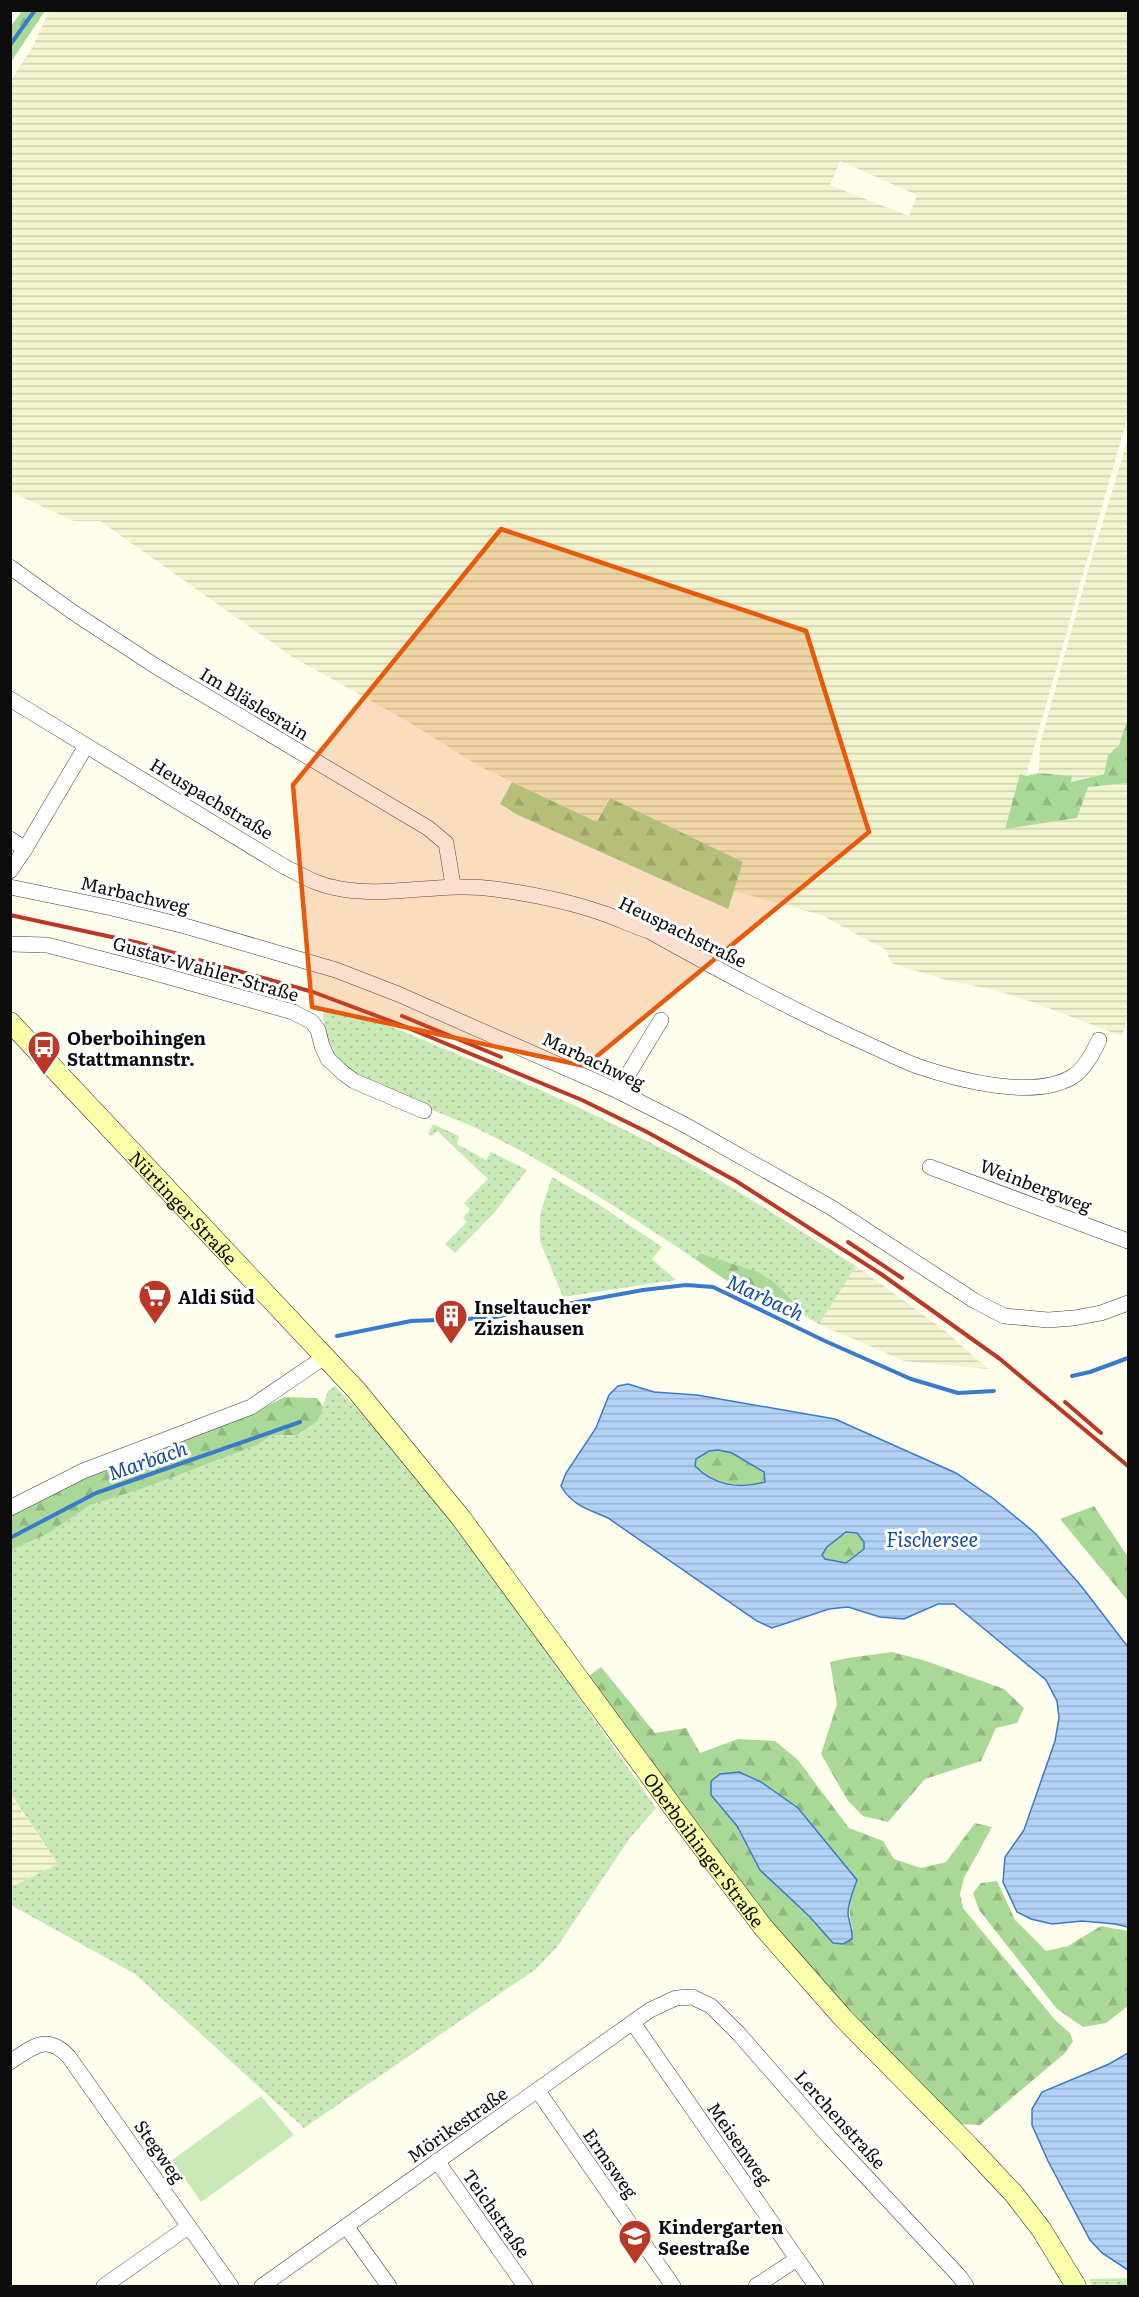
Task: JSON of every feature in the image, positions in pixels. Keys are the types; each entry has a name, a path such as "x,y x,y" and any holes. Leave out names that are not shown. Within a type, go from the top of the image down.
{"main road":[{"name":"Nürtinger Straße","path":"10,1022 357,1391"},
{"name":"Oberboihinger Straße","path":"357,1391 461,1518 694,1836 764,1927 843,2018 1014,2194 1041,2229 1076,2286"}],"street":[{"name":"Im Bläslesrain","path":"10,567 74,614 156,667 428,828 446,843 453,885"},
{"name":"Heuspachstraße","path":"10,699 285,867 313,881 335,888 357,891 453,885 505,890 604,913 625,924 649,931 822,1023 917,1066 964,1080 1002,1086 1033,1087 1053,1084 1074,1076 1092,1056 1099,1040"},
{"path":"10,871 26,849 86,746"},
{"path":"10,839 26,849"},
{"name":"Marbachweg","path":"10,887 175,923 336,970 398,994 618,1091 762,1168 832,1209 975,1301 1004,1316 1048,1320 1074,1318 1101,1313 1128,1303"},
{"name":"Gustav-Wahler-Straße","path":"10,944 47,945 293,1012 312,1022 318,1030 328,1059 343,1073 424,1111"},
{"path":"618,1091 662,1020"},
{"name":"Weinbergweg","path":"930,1167 1128,1241"},
{"path":"10,1508 83,1471 251,1407 326,1356"},
{"name":"Lerchenstraße","path":"676,1998 692,1997 711,2006 739,2034 830,2138 966,2286"},
{"name":"Mörikestraße","path":"262,2286 650,2010 676,1998"},
{"name":"Meisenweg","path":"633,2023 816,2286"},
{"name":"Stegweg","path":"10,2062 32,2047 52,2043 61,2048 231,2286"},
{"name":"Ermsweg","path":"538,2091 674,2286"},
{"name":"Teichstraße","path":"437,2161 525,2286"},
{"path":"346,2226 389,2286"},
{"path":"104,2286 188,2227"},
{"path":"756,2286 796,2259"}],"highlighted area":[{"path":"501,529 806,631 869,832 585,1066 312,1007 293,785"}],"green space":[{"path":"22,11 45,11 11,62 11,26"},
{"path":"49,11 1128,11 1128,415 1026,776 1020,775 1005,828 1077,818 1088,787 1128,783 1128,1016 1122,1036 995,990 949,981 891,963 886,950 821,915 734,891 743,862 609,798 597,822 479,766 412,724 291,656 100,521 74,521 11,492 11,80 32,48","holes":["840,161 917,195 909,216 830,185"]},
{"path":"1128,439 1128,718 1119,745 1108,755 1104,774 1070,782 1071,776 1039,773 1040,744 1090,564"},
{"path":"1128,718 1128,783 1088,787 1077,818 1005,829 1020,774 1072,776 1071,782 1104,774 1108,755 1119,745"},
{"path":"512,782 597,822 610,798 743,862 728,909 518,815 500,804"},
{"path":"323,1009 356,1015 389,1026 510,1076 595,1115 746,1196 856,1266 819,1324 792,1309 797,1305 698,1253 695,1259 533,1157 476,1128 380,1088 346,1068 330,1052 325,1034"},
{"path":"433,1124 459,1136 457,1144 486,1160 491,1152 527,1170 494,1213 455,1253 445,1244 467,1222 463,1217 470,1210 464,1203 488,1179 437,1131 432,1136 428,1134"},
{"path":"552,1177 598,1204 662,1247 652,1259 676,1280 563,1297 540,1241 540,1214"},
{"path":"699,1253 758,1272 775,1283 797,1305 792,1309 730,1283 695,1259"},
{"path":"856,1266 944,1330 988,1369 904,1361 819,1324"},
{"path":"335,1386 384,1436 471,1543 656,1808 629,1839 557,1947 536,1969 304,2128 135,1974 11,1905 11,1887 58,1864 11,1794 10,1550 47,1534 89,1505 147,1487 257,1445 272,1435 299,1435 318,1421 328,1391"},
{"path":"285,1397 317,1398 323,1407 318,1421 298,1435 272,1435 257,1445 147,1487 90,1505 47,1534 11,1550 11,1511 86,1473 241,1418"},
{"path":"709,1451 732,1453 764,1473 765,1482 746,1485 727,1484 710,1478 695,1466 696,1459"},
{"path":"1094,1506 1128,1557 1128,1601 1060,1519"},
{"path":"846,1532 857,1533 864,1542 864,1549 847,1563 825,1559 822,1555 827,1547"},
{"path":"892,1652 926,1661 1004,1689 1024,1708 1017,1723 996,1728 981,1761 925,1779 888,1822 863,1816 848,1801 821,1754 837,1704 830,1662"},
{"path":"601,1667 655,1733 686,1728 700,1753 738,1739 775,1741 798,1760 849,1828 883,1841 894,1859 921,1868 946,1862 975,1823 992,1827 964,1878 960,1894 963,1908 1056,2021 1070,2033 1073,2041 1065,2053 980,2125 959,2124 798,1956 694,1823 589,1676","holes":["739,1772 761,1782 857,1880 850,1910 853,1929 833,1943 809,1916 760,1870 739,1832 720,1774"]},
{"path":"10,1794 58,1864 11,1887 10,1887"},
{"path":"997,1881 1015,1920 1046,1951 1068,1946 1101,1926 1128,1931 1128,2006 1106,2023 1083,2027 1057,2009 979,1910 973,1893 981,1883"},
{"path":"261,2096 294,2135 201,2202 172,2160"},
{"path":"1128,2278 1128,2286 1092,2286 1089,2279"}],"water":[{"name":"Fischersee","path":"628,1384 654,1392 697,1395 835,1419 956,1473 994,1499 1035,1533 1082,1587 1128,1647 1128,1927 1082,1921 1052,1924 1031,1919 1017,1912 1003,1882 1005,1857 1024,1830 1055,1741 1059,1718 1057,1701 1046,1680 954,1604 938,1604 904,1619 880,1617 848,1607 829,1609 772,1628 757,1621 608,1518 582,1506 565,1493 561,1486 566,1473 596,1428 609,1395 618,1386","holes":["709,1451 732,1453 764,1472 765,1482 746,1485 728,1484 702,1473 695,1466 696,1459","846,1532 857,1533 864,1542 864,1549 846,1563 825,1559 822,1555 827,1547"]},
{"path":"739,1772 761,1782 798,1808 857,1880 848,1910 852,1939 843,1944 833,1943 809,1916 760,1870 737,1826 711,1795 711,1781 720,1774"},
{"path":"1128,2053 1128,2270 1102,2253 1090,2240 1048,2161 1032,2125 1032,2109 1042,2092 1109,2064"}],"waterway":[{"path":"10,45 35,10"},
{"name":"Marbach","path":"337,1336 411,1321 490,1318 643,1290 686,1285 713,1287 911,1379 958,1393 994,1391"},
{"name":"Marbach","path":"1072,1376 1128,1358"},
{"name":"Marbach","path":"10,1538 96,1493 300,1422"}],"railway":[{"path":"10,915 135,942 313,992 401,1025 582,1100 647,1132 736,1181 881,1274 1000,1359 1128,1466"},
{"path":"402,1016 501,1057"},
{"path":"848,1242 902,1278"},
{"path":"1065,1402 1101,1433"}],"place":[{"name":"Oberboihingen Stattmannstr.","path":"44,1076"},
{"name":"Aldi Süd","path":"155,1325"},
{"name":"Inseltaucher Zizishausen","path":"451,1345"},
{"name":"Kindergarten Seestraße","path":"635,2265"}]}
